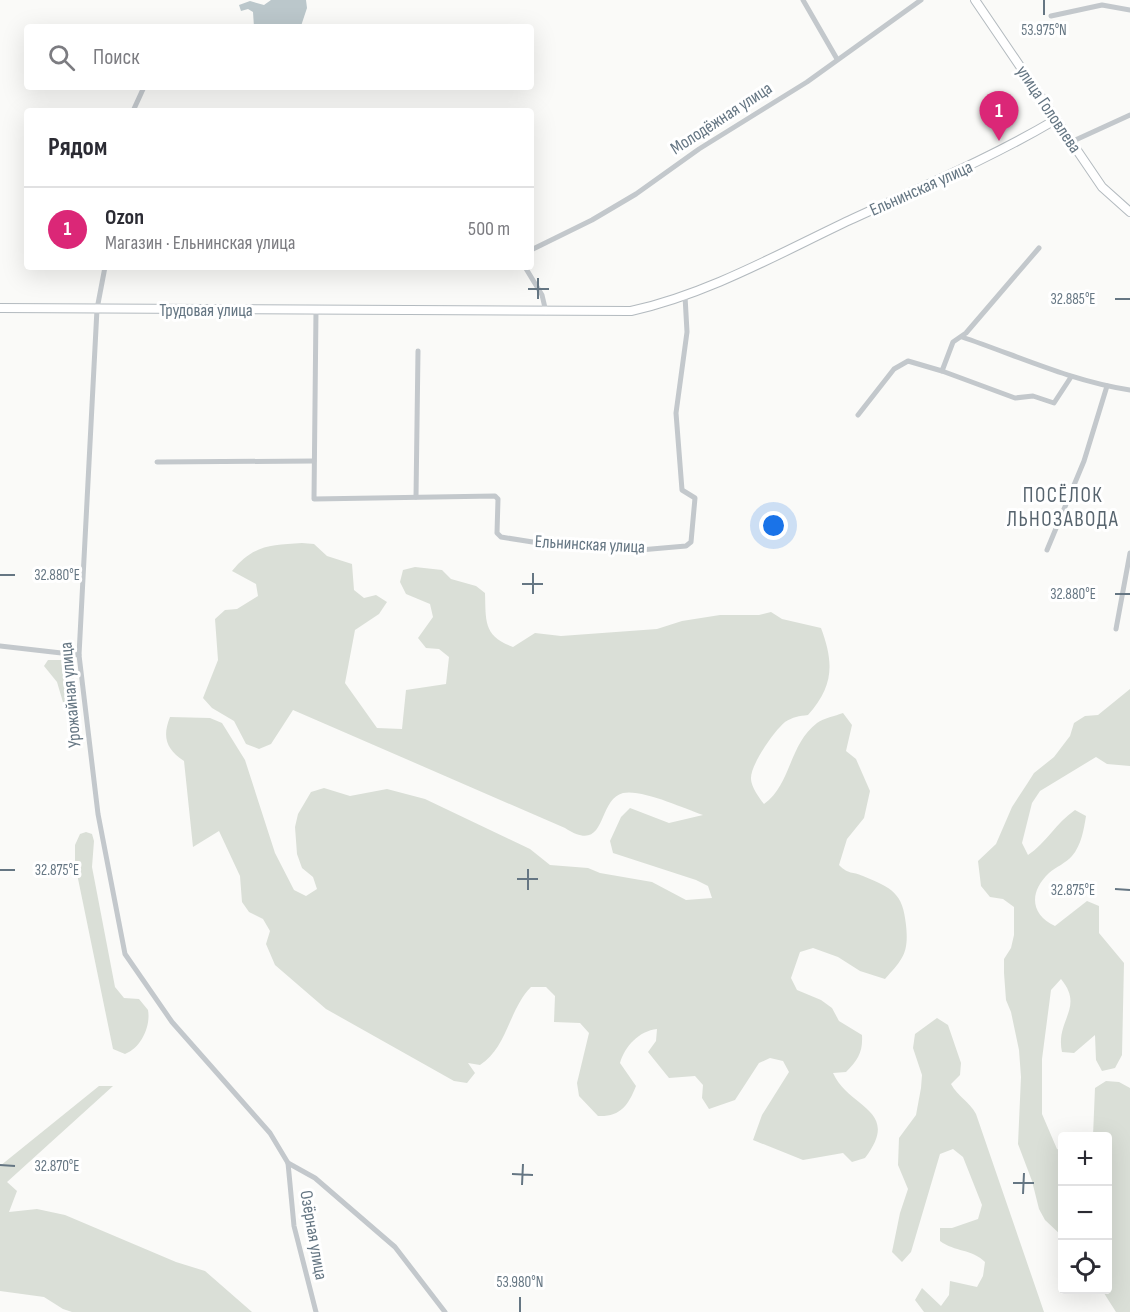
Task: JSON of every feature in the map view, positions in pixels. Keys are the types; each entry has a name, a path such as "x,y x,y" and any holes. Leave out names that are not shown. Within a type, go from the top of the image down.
{"main road":[{"name":"улица Головлева","path":"975,0 1102,187 1130,212"},
{"name":"Ельнинская улица","path":"515,311 632,311 685,296 1002,151 1055,120"},
{"name":"Трудовая улица","path":"0,308 515,311"}],"street":[{"path":"803,0 837,59"},
{"name":"Молодёжная улица","path":"534,249 592,220 636,194 921,0"},
{"path":"1051,16 1102,5 1130,10"},
{"path":"134,108 143,90"},
{"path":"1071,142 1130,116"},
{"path":"939,370 953,342 964,335 1039,248"},
{"name":"Урожайная улица","path":"104,270 97,309 79,655 98,814 125,954 172,1022 270,1133 288,1163"},
{"path":"527,270 542,295 546,312"},
{"name":"Ельнинская улица","path":"316,310 314,499 495,496 498,499 497,533 501,537 539,543 640,550 686,546 691,542 694,498 682,490 676,413 687,332 685,296"},
{"path":"964,335 1071,377 1130,390"},
{"path":"416,497 418,351"},
{"path":"858,415 894,369 908,361 1015,398 1033,396 1054,403 1071,377"},
{"path":"1047,550 1084,461 1107,386"},
{"path":"157,462 314,461"},
{"path":"1116,629 1130,553"},
{"path":"0,646 79,655"},
{"path":"288,1163 315,1178 395,1247 445,1312"},
{"name":"Озёрная улица","path":"288,1163 294,1226 316,1312"}],"shaded area":[{"path":"271,0 306,0 307,8 302,24 254,24 253,12 248,9 241,11 239,5 250,1 264,5"},
{"path":"302,543 314,544 327,556 352,564 354,590 364,598 376,595 387,602 379,614 355,630 345,683 377,728 402,729 406,690 446,684 449,657 439,649 426,648 418,638 433,617 430,604 406,594 400,582 403,570 415,567 442,570 451,579 476,586 485,593 486,619 491,632 503,643 513,647 535,633 561,636 657,629 682,621 720,615 759,615 771,612 782,619 821,628 829,663 829,674 823,694 808,715 788,720 775,732 754,765 751,782 764,804 780,786 801,742 817,723 843,713 852,725 846,751 856,759 870,791 864,818 847,839 839,865 848,872 882,884 894,893 902,906 907,942 900,961 885,979 860,971 838,957 813,948 800,952 791,978 797,990 821,1000 832,1008 839,1021 862,1035 861,1051 854,1064 846,1072 833,1073 840,1085 875,1119 878,1129 875,1142 865,1158 852,1162 843,1153 803,1160 753,1140 762,1115 789,1072 783,1061 770,1058 759,1063 735,1100 709,1109 702,1098 703,1085 695,1076 669,1078 648,1052 656,1041 657,1029 650,1030 634,1040 625,1051 620,1063 636,1086 630,1099 618,1112 598,1116 579,1096 577,1083 589,1033 580,1023 554,1022 555,996 546,987 531,987 489,1058 480,1065 468,1063 475,1073 467,1083 454,1081 326,1009 275,965 266,944 270,931 263,919 249,912 242,902 240,876 219,831 193,847 184,761 173,752 166,737 170,717 210,718 222,723 245,760 275,853 294,890 306,896 317,889 313,877 302,868 297,854 295,827 298,814 311,792 324,788 350,796 387,789 425,799 530,849 550,865 588,868 600,873 652,882 686,900 712,898 708,886 696,880 613,853 610,841 621,817 630,808 669,823 703,815 663,800 641,794 623,793 609,805 595,831 588,835 579,835 293,710 271,744 259,749 246,744 234,721 212,708 203,698 218,660 215,619 225,610 237,609 258,596 256,584 232,571 240,562 263,548"},
{"path":"48,660 67,660 72,663 77,712 74,724 65,709 57,682 44,666"},
{"path":"1130,689 1130,766 1107,764 1096,757 1040,791 1032,803 1022,843 1028,855 1075,810 1086,816 1078,847 1067,861 1042,880 1035,902 1041,915 1055,926 1087,901 1099,906 1099,933 1124,963 1122,1055 1115,1068 1102,1071 1096,1060 1095,1035 1074,1053 1062,1052 1062,1031 1070,1006 1070,998 1068,989 1061,979 1051,990 1042,1059 1042,1114 1058,1149 1058,1232 1045,1220 1039,1209 1032,1181 1018,1144 1021,1077 1019,1050 1011,1012 1006,1000 1004,973 1004,959 1011,948 1014,935 1014,907 1003,899 990,897 981,886 978,861 996,844 1012,807 1034,773 1054,757 1070,736 1074,723 1085,716 1098,715"},
{"path":"86,832 92,834 94,841 92,867 115,987 124,998 139,999 148,1010 148,1023 144,1036 136,1047 125,1054 113,1049 75,864 75,845 80,834"},
{"path":"937,1018 948,1025 961,1063 960,1075 951,1084 976,1114 1044,1312 924,1312 915,1300 922,1288 941,1306 949,1295 950,1281 977,1287 983,1276 985,1262 940,1241 940,1228 952,1228 978,1219 982,1205 963,1157 953,1149 940,1154 911,1252 902,1262 892,1252 900,1213 908,1189 898,1165 899,1138 916,1115 921,1088 922,1075 913,1048 915,1034"},
{"path":"1106,1081 1119,1082 1130,1088 1130,1312 1116,1312 1105,1294 1112,1294 1112,1132 1093,1132 1095,1088"},
{"path":"99,1086 113,1086 7,1182 17,1191 9,1212 37,1209 65,1215 176,1262 205,1271 252,1312 72,1312 44,1297 0,1291 0,1166"}],"place":[{"name":"Ozon","path":"999,141"}],"district":[{"name":"ПОСЁЛОК ЛЬНОЗАВОДА","path":"1063,507"}]}
